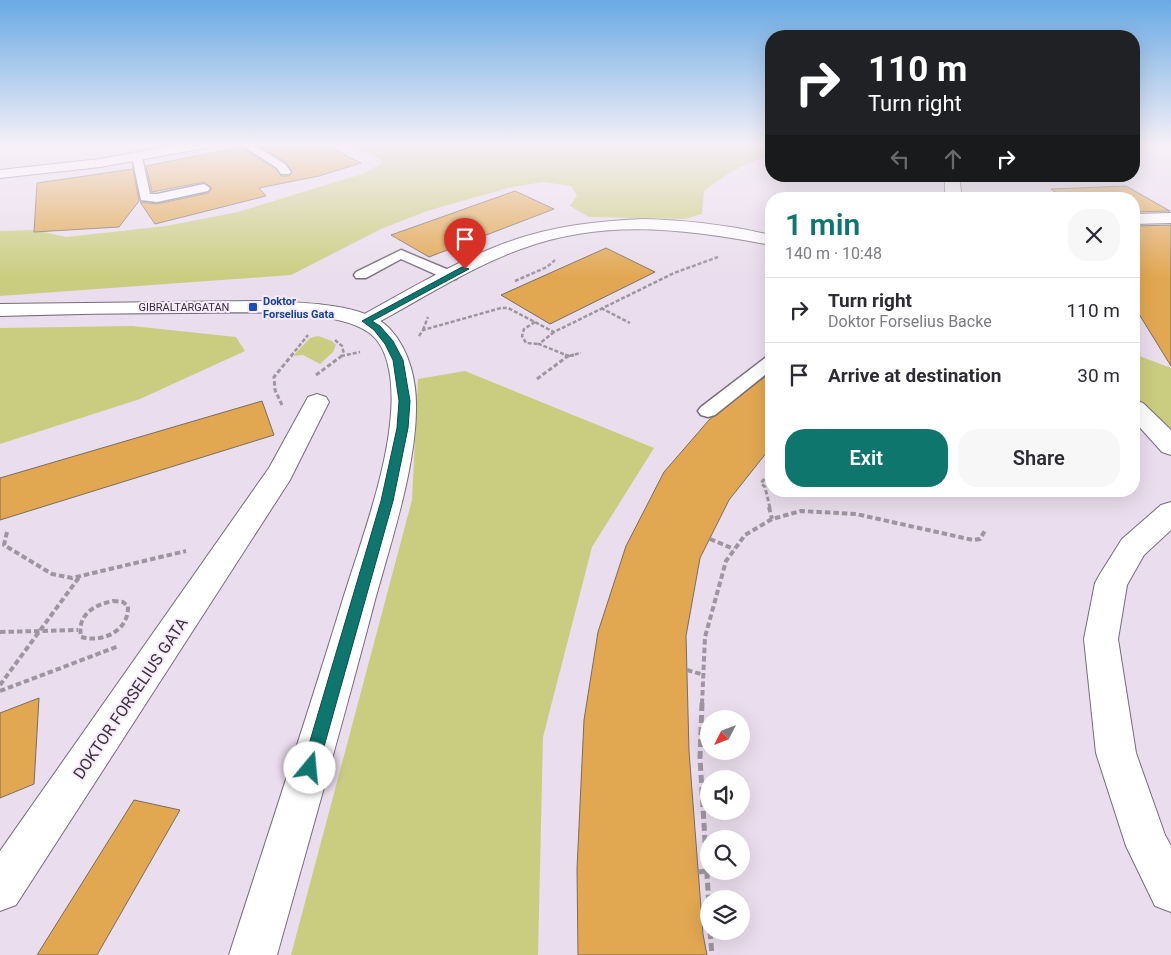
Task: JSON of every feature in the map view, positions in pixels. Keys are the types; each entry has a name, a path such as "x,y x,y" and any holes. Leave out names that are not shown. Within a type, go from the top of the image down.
{"street":[{"path":"1140,219 1171,218"},
{"path":"253,955 337,676 387,501 401,440 404,401 398,360 383,335 377,328 366,321 451,276 516,245 551,234 629,224 678,225 732,231 765,239"},
{"name":"GIBRALTARGATAN","path":"0,310 94,307 253,307 337,313 366,321"},
{"name":"DOKTOR FORSELIUS GATA","path":"0,889 280,473 315,390"},
{"path":"1140,413 1171,446"},
{"path":"1171,513 1133,547 1111,583 1101,639 1116,752 1148,846 1171,890"}],"lane":[{"path":"143,189 145,197 157,198 201,189"},
{"path":"361,275 401,254 451,276"},
{"path":"708,411 765,367"}],"path":[{"path":"539,344 554,332 600,308 688,266 720,256"},
{"path":"420,336 423,330 501,308 512,310 554,332"},
{"path":"600,308 630,323"},
{"path":"535,322 524,328 522,336 526,343 539,344 568,356"},
{"path":"537,379 568,356 581,353"},
{"path":"315,390 344,354"},
{"path":"767,497 772,519"},
{"path":"704,830 700,758 705,637 726,561 745,535 772,519 801,511 856,514 973,540 980,539 986,529"},
{"path":"7,532 2,546 52,574 72,578 195,549"},
{"path":"710,539 734,550"},
{"path":"0,685 80,576"},
{"path":"113,601 122,602 128,606 129,614 125,622 117,631 106,637 95,640 81,637 78,630 83,617 97,606 113,601"},
{"path":"0,632 78,630"},
{"path":"0,691 125,643"},
{"path":"686,670 704,675"},
{"path":"711,940 712,955"}],"green space":[{"path":"314,189 506,189 427,211 381,229 291,275 0,296 0,231 35,230 66,237 166,226 238,212"},
{"path":"573,189 707,189 704,191 702,214 685,219 589,217 570,206 577,195"},
{"path":"132,326 236,337 245,351 140,399 0,444 0,328"},
{"path":"318,336 332,341 336,345 333,352 320,364 303,355 293,356 310,338"},
{"path":"1140,356 1171,368 1171,428 1140,403"},
{"path":"465,371 654,448 592,547 543,737 538,955 291,955 412,500 418,379"}],"building":[{"path":"37,189 137,189 139,201 119,227 34,232"},
{"path":"151,189 170,189 152,192"},
{"path":"212,189 259,189 266,196 155,224 140,202 157,204 208,193"},
{"path":"1051,189 1131,189 1137,192 1055,192"},
{"path":"515,191 554,209 429,257 391,235"},
{"path":"1140,194 1170,211 1140,212"},
{"path":"1171,225 1171,366 1140,316 1140,226"},
{"path":"606,248 655,272 550,324 501,295"},
{"path":"765,377 765,455 729,500 700,558 686,636 689,751 700,895 700,940 704,940 707,955 578,955 577,869 584,720 598,632 626,546 664,472 709,420"},
{"path":"262,401 274,435 0,520 0,478"},
{"path":"39,698 34,784 0,798 0,713"},
{"path":"134,800 180,810 97,955 37,955"}],"place":[{"name":"Doktor Forselius Gata","path":"253,307"}],"route":[{"path":"310,768 387,501 401,440 404,417 404,401 398,360 390,343 377,328 366,321 465,269"}]}
